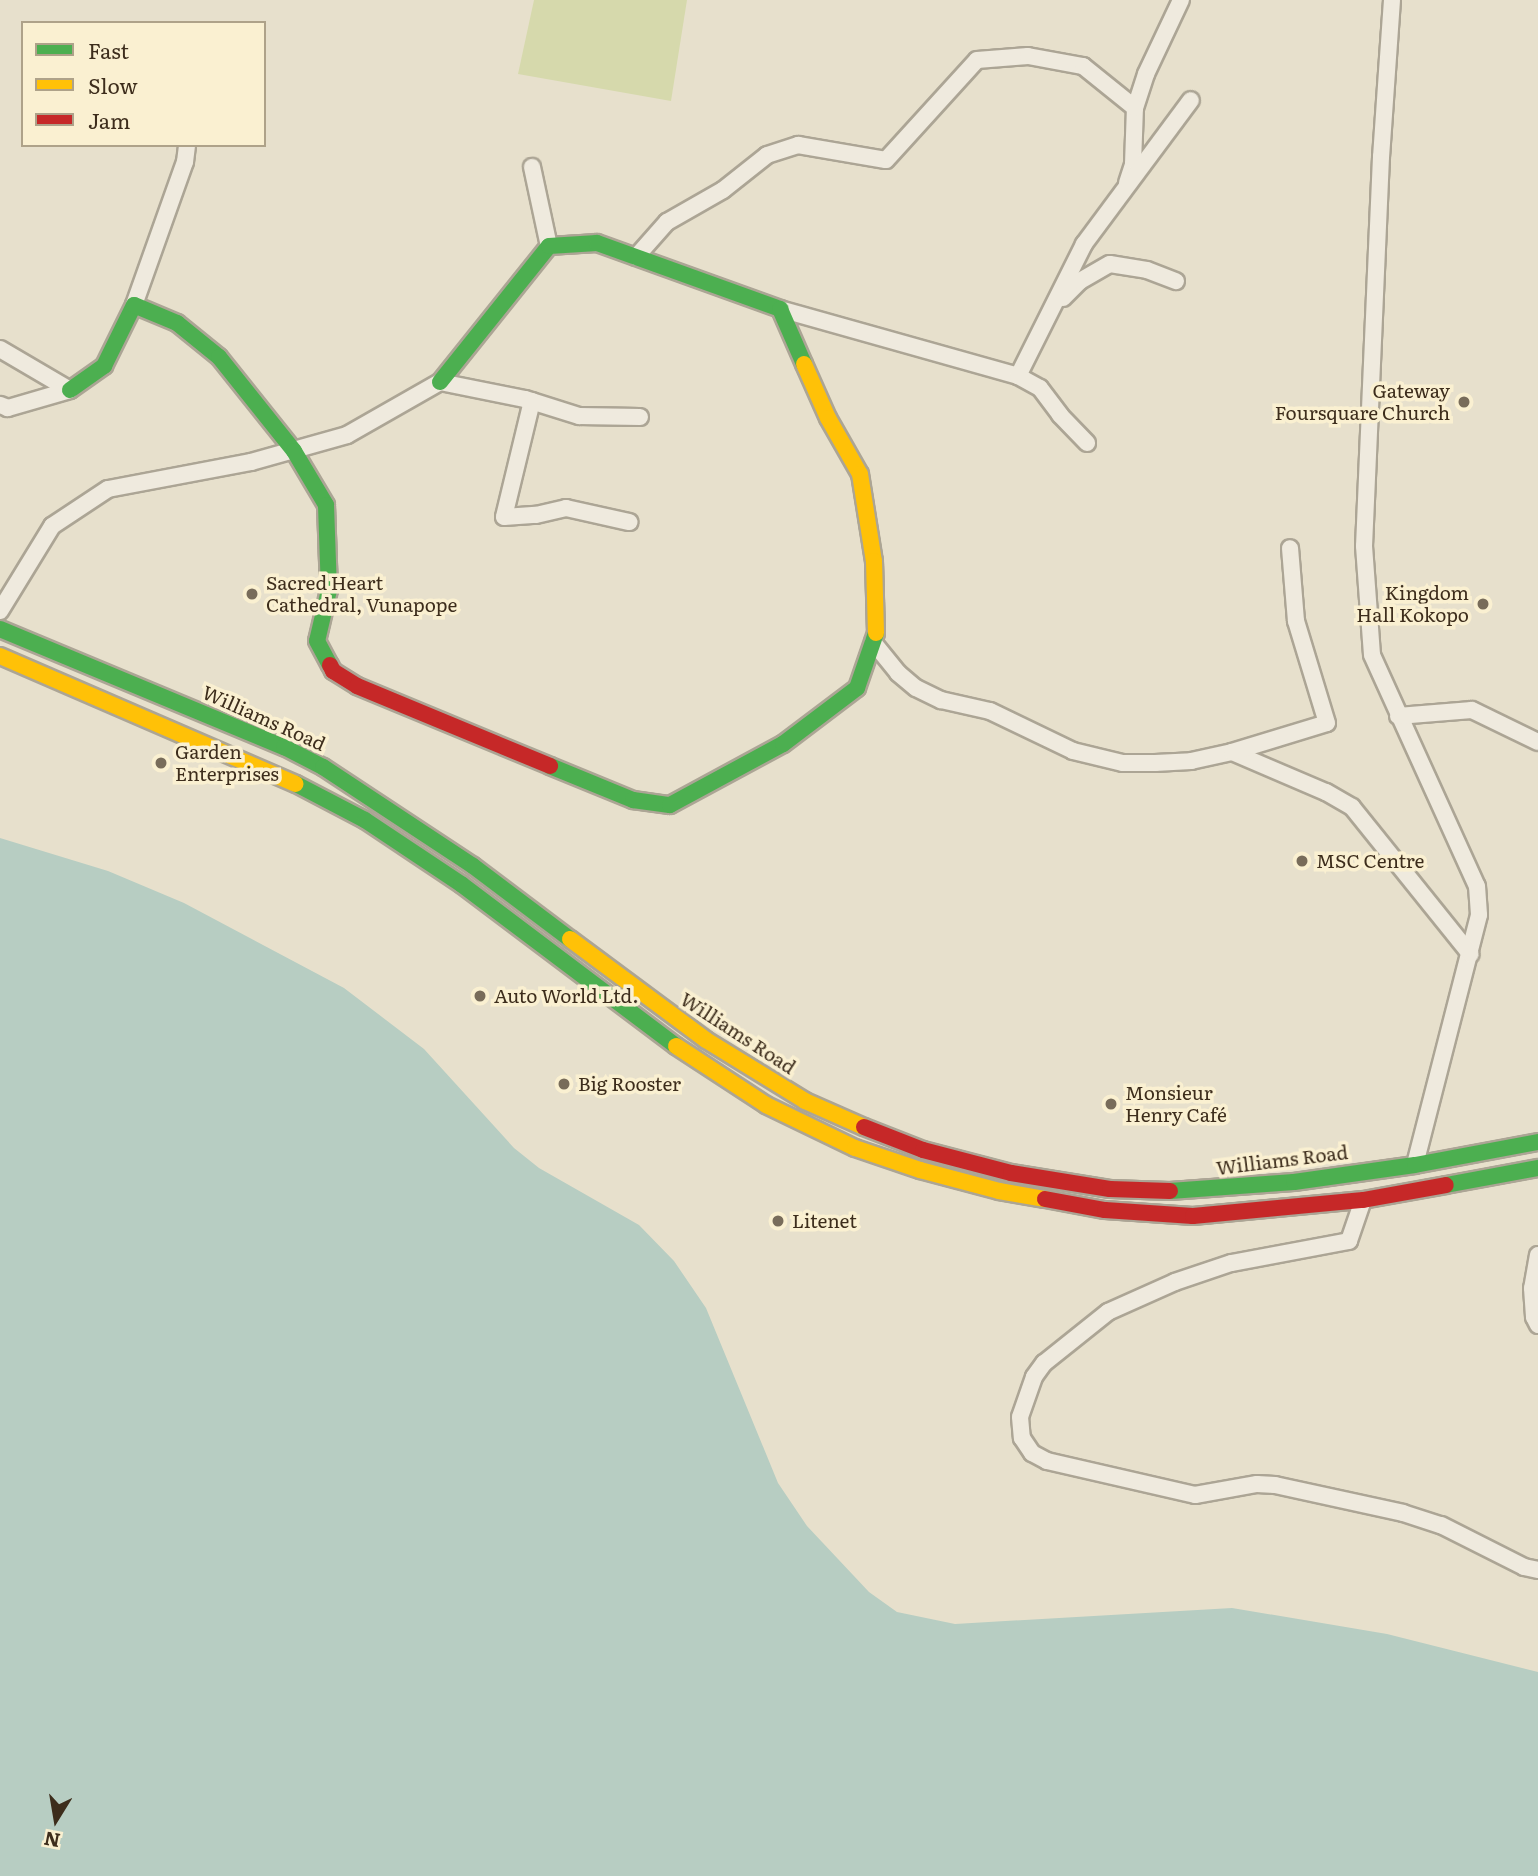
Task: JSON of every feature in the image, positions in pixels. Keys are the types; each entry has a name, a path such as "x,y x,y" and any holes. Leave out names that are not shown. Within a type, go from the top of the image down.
{"main road":[{"path":"70,390 104,366 135,304 177,323 219,358 294,451 326,505 329,590 317,641 333,671 356,686 633,800 670,805 783,744 857,688 877,631 874,561 860,474 828,418 780,309 597,243 549,246 440,382"},
{"name":"Williams Road","path":"0,629 284,747 323,767 472,866 706,1040 805,1101 923,1150 1011,1173 1110,1189 1191,1192 1294,1182 1415,1165 1538,1142"},
{"path":"0,656 283,776 365,820 461,884 687,1055 766,1105 855,1148 999,1191 1105,1210 1193,1216 1363,1200 1538,1168"}],"street":[{"path":"1124,192 1133,164 1135,108 1146,74 1181,0"},
{"path":"1392,0 1381,157 1364,546 1373,655 1398,716 1477,886 1479,915 1415,1165"},
{"path":"636,257 667,222 723,190 768,155 797,145 886,160 977,60 1028,56 1083,66 1135,108"},
{"path":"1018,376 1084,244 1191,100"},
{"path":"135,304 185,162 187,147"},
{"path":"531,167 549,246"},
{"path":"1054,306 1080,281 1110,264 1147,270 1176,281"},
{"path":"780,309 1018,376 1040,388 1060,415 1087,443"},
{"path":"0,349 70,390"},
{"path":"0,611 52,526 108,489 294,451 347,435 440,382 532,401 579,416 640,417"},
{"path":"0,405 8,408 70,390"},
{"path":"532,401 504,517 536,515 566,508 629,522"},
{"path":"873,642 898,673 916,688 942,700 990,711 1073,751 1123,762 1144,763 1191,761 1232,752 1327,723 1296,621 1290,548"},
{"path":"1398,716 1472,710 1538,742"},
{"path":"1232,752 1326,792 1352,807 1470,954"},
{"path":"1363,1200 1349,1241 1231,1263 1175,1282 1108,1312 1044,1363 1034,1377 1020,1417 1022,1438 1032,1453 1047,1461 1195,1495 1257,1484 1275,1485 1403,1513 1441,1525 1524,1567 1538,1570"},
{"path":"1538,1255 1532,1288 1534,1317 1538,1325"}],"green space":[{"path":"534,0 687,0 671,101 518,74"}],"shaded area":[{"path":"0,838 108,871 184,903 344,988 424,1049 514,1148 539,1168 639,1225 674,1261 706,1308 778,1483 807,1526 869,1592 897,1612 955,1624 1232,1608 1387,1634 1538,1672 1538,1876 0,1876"}],"traffic: fast":[{"path":"440,382 549,246 597,243 780,309 804,364"},
{"path":"70,390 104,366 134,305 177,323 219,357 294,451 326,505 329,590 317,641 330,665"},
{"path":"0,629 284,747 323,767 473,866 570,939"},
{"path":"550,766 633,800 670,805 783,744 857,688 876,633"},
{"path":"296,784 365,820 461,884 676,1046"},
{"path":"1170,1191 1294,1182 1415,1165 1538,1142"},
{"path":"1446,1185 1538,1168"}],"traffic: slow":[{"path":"804,364 828,418 860,474 874,561 876,633"},
{"path":"0,656 296,784"},
{"path":"570,939 706,1040 805,1101 864,1127"},
{"path":"676,1046 766,1105 855,1148 920,1170 999,1191 1045,1199"}],"traffic: jam":[{"path":"330,665 333,671 357,686 550,766"},
{"path":"864,1127 923,1150 1011,1173 1110,1189 1170,1191"},
{"path":"1045,1199 1105,1210 1193,1216 1363,1200 1446,1185"}],"place":[{"name":"Gateway Foursquare Church","path":"1464,402"},
{"name":"Sacred Heart Cathedral, Vunapope","path":"252,594"},
{"name":"Kingdom Hall Kokopo","path":"1483,604"},
{"name":"Garden Enterprises","path":"161,763"},
{"name":"MSC Centre","path":"1302,861"},
{"name":"Auto World Ltd.","path":"480,996"},
{"name":"Big Rooster","path":"564,1084"},
{"name":"Monsieur Henry Café","path":"1111,1104"},
{"name":"Litenet","path":"778,1221"}]}
